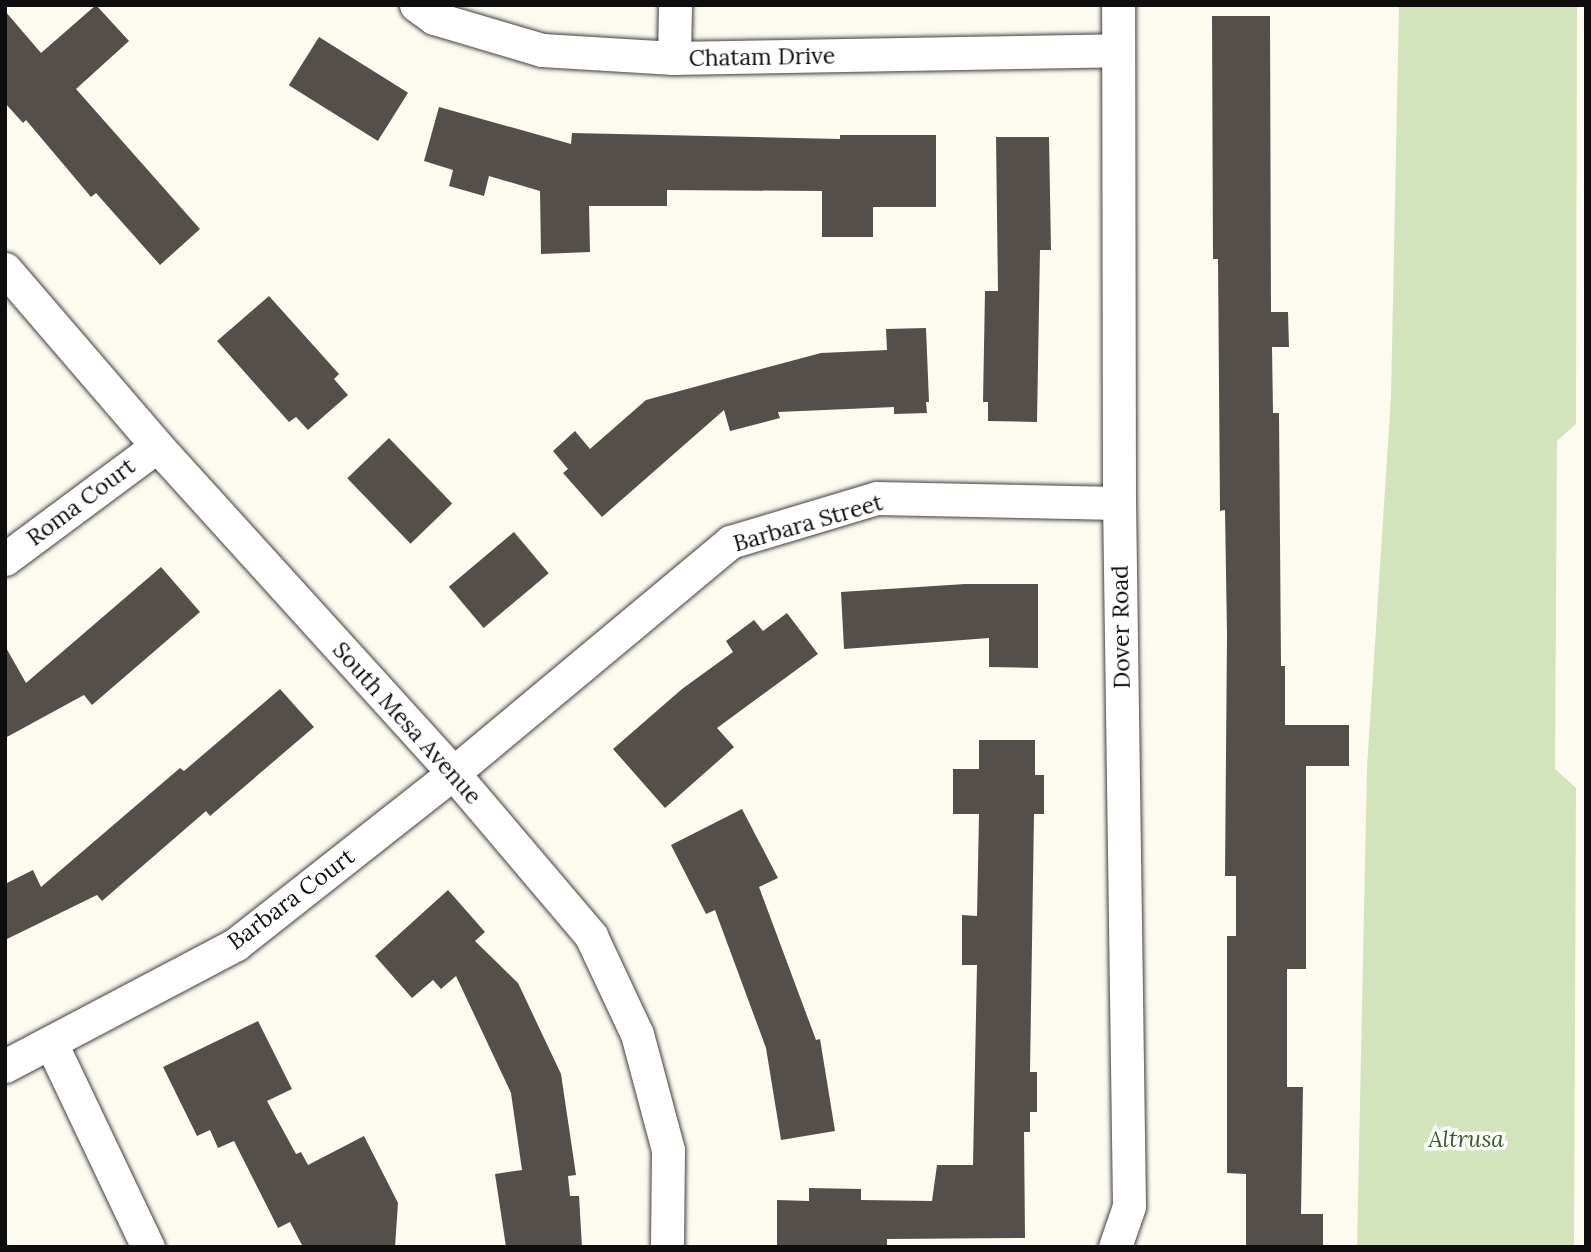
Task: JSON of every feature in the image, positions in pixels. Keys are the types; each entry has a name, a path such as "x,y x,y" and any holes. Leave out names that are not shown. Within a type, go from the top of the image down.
{"street":[{"name":"Chatam Drive","path":"416,5 434,18 542,50 674,58 1118,50"},
{"path":"674,58 675,5"},
{"name":"Dover Road","path":"1115,1247 1129,1206 1119,503 1118,5"},
{"name":"South Mesa Avenue","path":"5,270 157,446 453,773 592,936 637,1034 668,1150 667,1247"},
{"name":"Roma Court","path":"5,559 157,446"},
{"name":"Barbara Street","path":"453,773 730,542 877,498 1119,503"},
{"name":"Barbara Court","path":"5,1066 236,944 453,773"},
{"path":"51,1043 148,1247"}],"green space":[{"name":"Altrusa","path":"1399,5 1577,5 1576,424 1557,441 1555,769 1576,788 1574,1247 1357,1247 1367,767 1391,397"}],"building":[{"path":"96,5 129,41 76,89 200,229 160,265 96,193 91,197 26,120 23,123 5,103 5,11 41,53"},
{"path":"1212,16 1270,16 1271,312 1288,312 1289,347 1272,347 1273,413 1279,413 1281,666 1285,666 1285,725 1349,725 1349,766 1306,766 1306,969 1287,969 1287,1087 1303,1087 1301,1214 1323,1214 1323,1247 1246,1247 1246,1174 1227,1173 1227,936 1236,936 1236,876 1225,876 1227,635 1225,510 1220,511 1218,259 1213,259"},
{"path":"319,37 408,93 378,141 289,85"},
{"path":"439,107 571,144 572,133 840,139 840,135 936,135 936,207 873,207 873,237 822,237 822,191 667,190 667,206 589,206 590,252 541,254 540,191 489,176 484,196 449,186 453,170 424,161"},
{"path":"996,137 1049,137 1051,250 1040,250 1037,422 988,421 988,402 983,402 985,291 998,291"},
{"path":"269,296 339,374 334,379 348,395 308,430 296,417 289,422 217,341"},
{"path":"926,328 929,402 926,402 927,413 894,414 894,407 778,412 780,418 730,431 724,410 602,517 563,473 568,469 553,451 575,431 590,449 646,400 821,353 887,350 886,329"},
{"path":"389,438 452,503 410,544 347,478"},
{"path":"514,532 549,573 484,628 449,587"},
{"path":"161,567 200,612 92,705 84,695 5,738 5,646 26,683"},
{"path":"965,584 1038,584 1038,668 989,667 989,638 844,649 841,592"},
{"path":"787,613 818,654 717,728 734,747 665,808 613,749 682,689 733,652 726,641 754,620 763,631"},
{"path":"280,689 314,727 210,816 206,811 102,901 97,895 5,940 5,884 33,870 41,887 180,768 184,771"},
{"path":"979,740 1035,740 1035,775 1044,775 1044,814 1034,814 1030,1072 1037,1072 1037,1112 1030,1112 1030,1132 1024,1132 1025,1238 887,1239 887,1247 777,1247 777,1200 809,1201 809,1188 861,1189 861,1200 932,1201 937,1165 973,1165 977,965 962,965 962,915 977,916 979,814 953,814 953,769 979,769"},
{"path":"742,809 778,878 759,887 816,1040 820,1039 835,1131 781,1140 766,1048 715,910 706,914 671,845"},
{"path":"448,890 485,932 475,941 518,983 561,1074 576,1175 568,1176 570,1196 579,1196 582,1247 506,1247 495,1174 522,1170 511,1093 456,976 441,989 433,980 412,998 375,956"},
{"path":"258,1021 292,1089 267,1101 296,1154 301,1152 308,1165 364,1136 398,1203 395,1247 303,1247 290,1222 278,1228 234,1141 218,1148 210,1130 197,1136 163,1067"}]}
